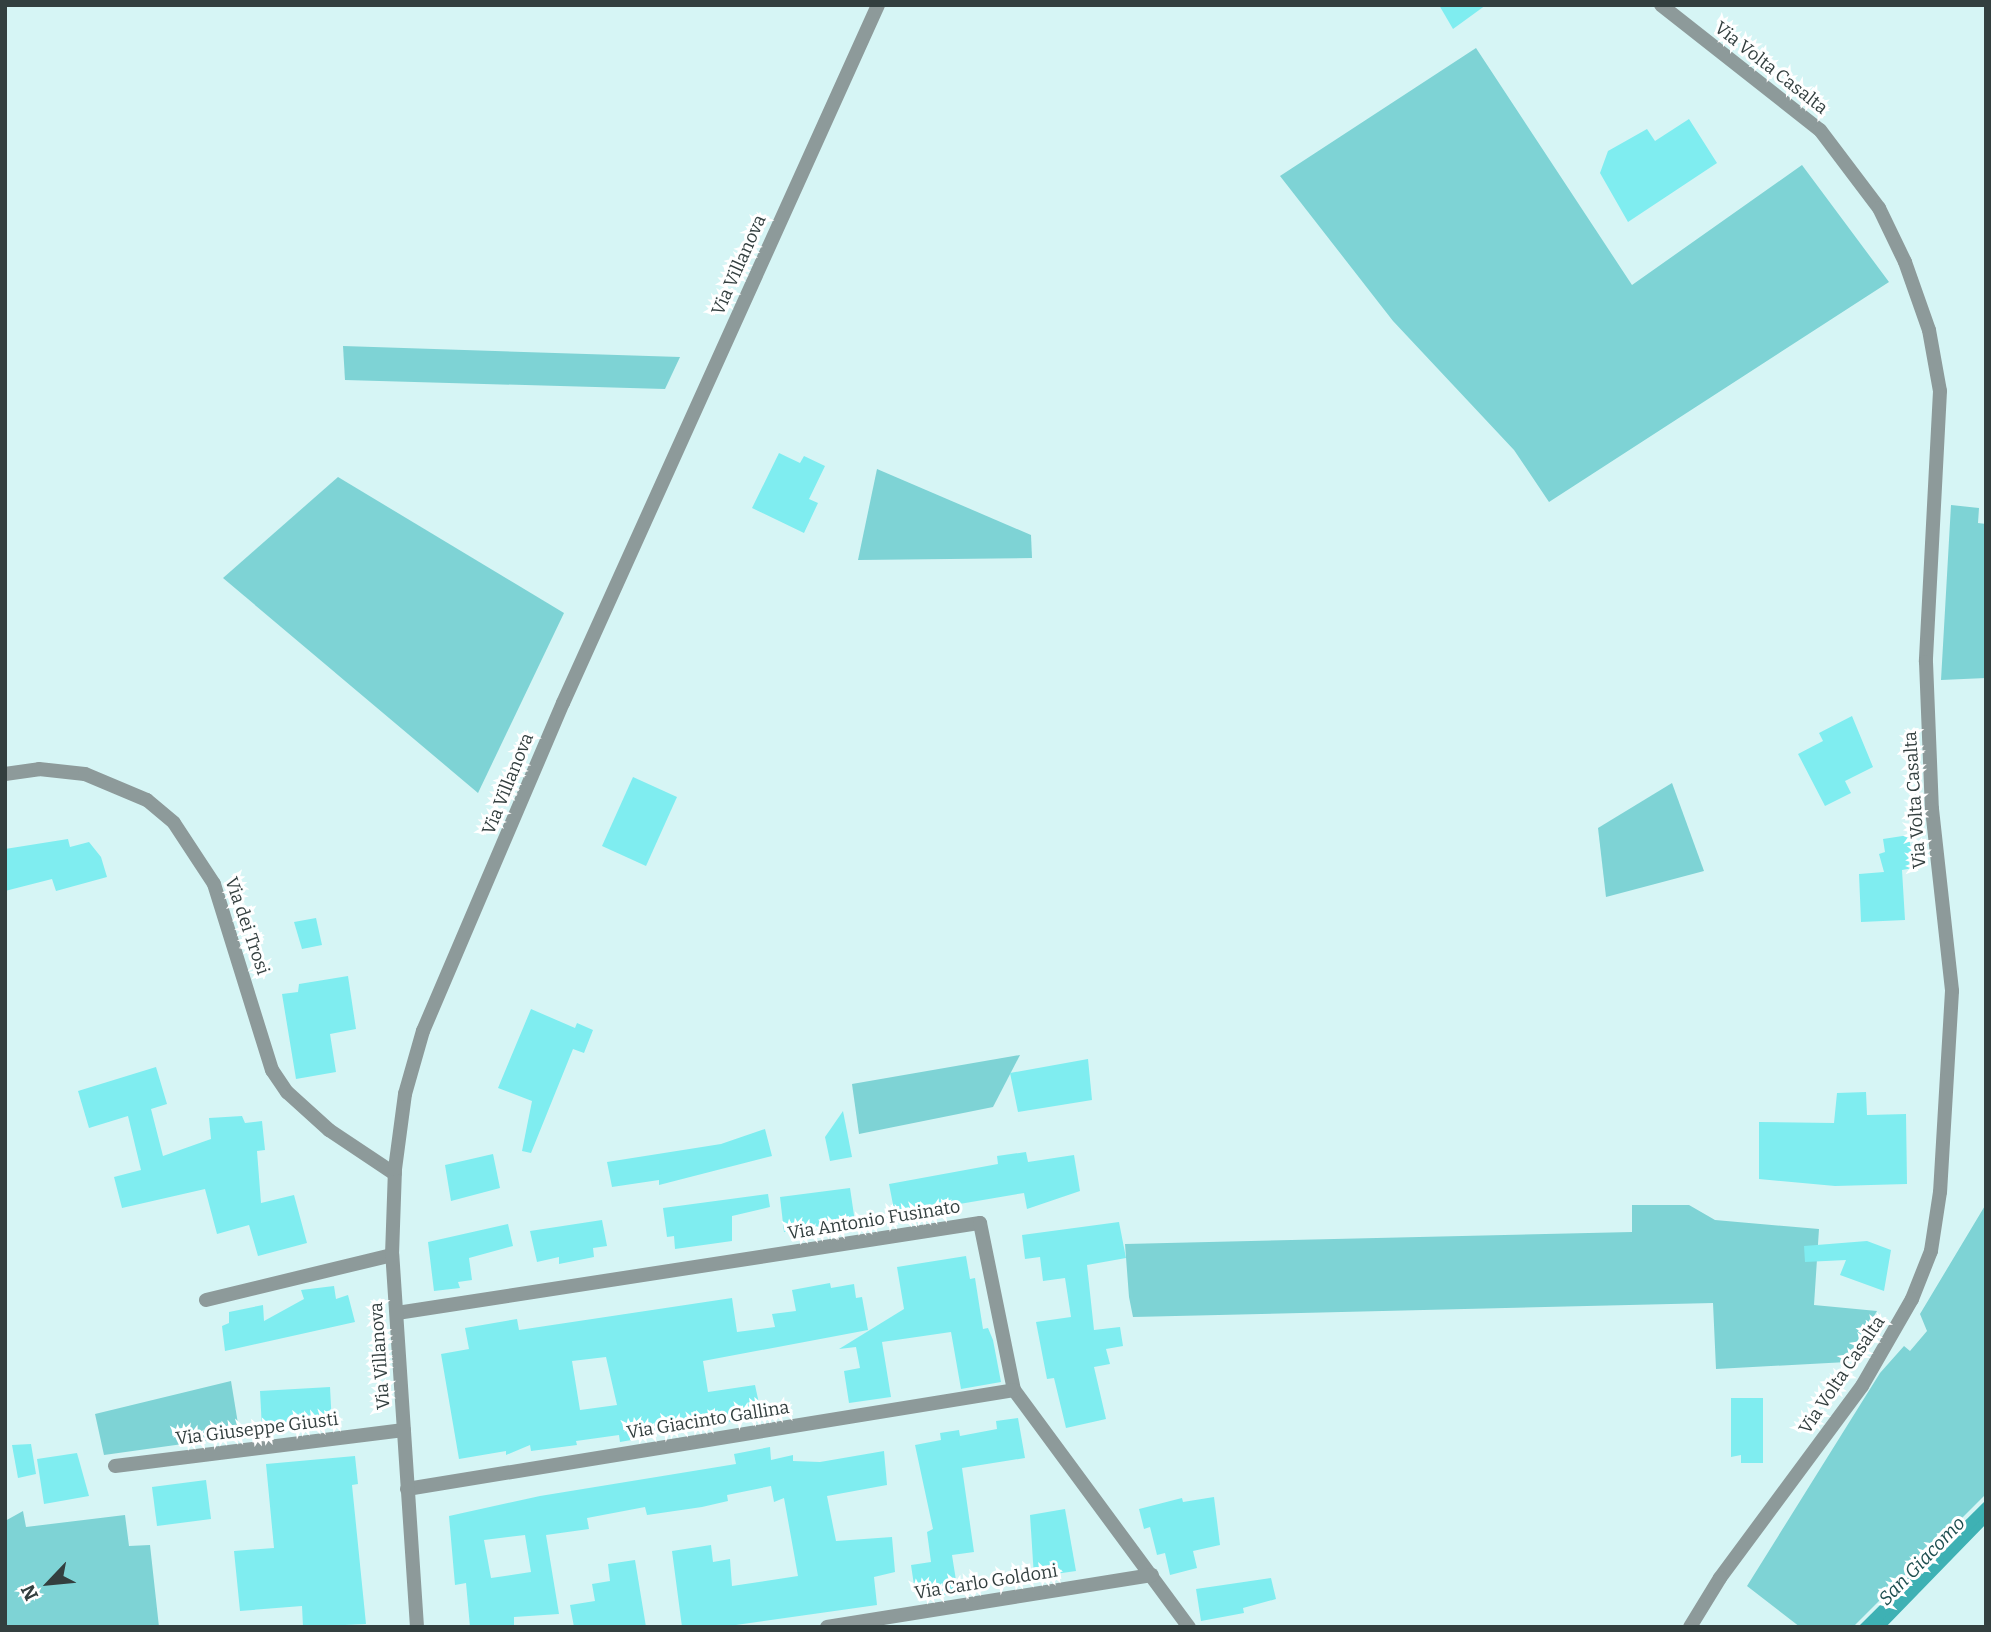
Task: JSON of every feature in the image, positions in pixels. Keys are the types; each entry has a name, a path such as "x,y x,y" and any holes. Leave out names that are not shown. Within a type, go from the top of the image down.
{"street":[{"name":"Via Villanova","path":"417,1627 392,1255 395,1174 405,1094 423,1031 563,703 877,5"},
{"name":"Via Volta Casalta","path":"1661,5 1820,130 1879,208 1905,262 1929,330 1940,391 1926,662 1933,809 1952,991 1940,1192 1931,1251 1912,1299 1862,1386 1720,1578 1690,1627"},
{"name":"Via dei Trosi","path":"5,774 39,769 85,774 147,800 174,823 214,884 272,1070 287,1092 329,1130 395,1174"},
{"name":"Via Antonio Fusinato","path":"397,1313 980,1223 1014,1390 1189,1627"},
{"path":"206,1300 392,1255"},
{"name":"Via Giacinto Gallina","path":"407,1489 1014,1390"},
{"name":"Via Giuseppe Giusti","path":"115,1466 404,1430"},
{"name":"Via Carlo Goldoni","path":"827,1627 1152,1575"}],"shaded area":[{"path":"1476,48 1632,285 1802,165 1889,282 1549,502 1514,450 1393,321 1280,176"},
{"path":"343,346 680,357 665,389 345,380"},
{"path":"877,469 1031,535 1032,558 858,560"},
{"path":"338,477 564,613 478,793 223,578"},
{"path":"1951,505 1979,508 1978,523 1986,524 1986,678 1941,680"},
{"path":"1672,783 1704,871 1606,897 1598,828"},
{"path":"1020,1055 993,1107 859,1134 852,1084"},
{"path":"1986,1204 1986,1494 1853,1627 1800,1627 1747,1586 1880,1373 1904,1346 1910,1351 1927,1331 1920,1314"},
{"path":"1632,1205 1689,1205 1715,1220 1819,1229 1814,1305 1877,1311 1847,1362 1716,1369 1713,1303 1133,1317 1125,1244 1632,1232"},
{"path":"231,1381 240,1436 104,1455 95,1414"},
{"path":"1986,1500 1986,1518 1880,1627 1858,1627"},
{"path":"23,1511 26,1527 125,1515 129,1546 150,1545 159,1627 5,1627 5,1521"}],"building":[{"path":"1439,5 1486,5 1453,29"},
{"path":"1689,119 1717,163 1628,222 1600,173 1608,151 1647,129 1655,141"},
{"path":"779,453 800,463 804,456 825,466 809,499 818,503 804,533 752,508"},
{"path":"1852,716 1873,767 1845,781 1851,793 1825,806 1798,754 1823,741 1819,733"},
{"path":"633,777 677,797 646,866 602,846"},
{"path":"1909,835 1913,868 1902,870 1905,920 1861,922 1859,874 1884,872 1879,854 1885,852 1883,839"},
{"path":"68,839 70,847 89,842 101,857 107,877 56,891 52,879 5,891 5,849"},
{"path":"316,918 322,945 302,949 294,922"},
{"path":"348,976 356,1029 330,1034 336,1072 296,1079 282,994 298,992 299,984"},
{"path":"531,1009 575,1028 577,1023 593,1030 584,1053 573,1049 531,1153 522,1151 532,1101 498,1088"},
{"path":"1088,1059 1092,1100 1018,1112 1010,1073"},
{"path":"156,1067 167,1104 151,1109 163,1156 211,1139 209,1118 242,1116 245,1123 262,1121 265,1150 257,1151 261,1203 294,1195 307,1243 258,1256 249,1225 217,1234 205,1189 122,1208 114,1177 141,1170 128,1116 89,1128 78,1091"},
{"path":"1866,1092 1867,1115 1906,1114 1907,1184 1835,1186 1759,1179 1759,1122 1834,1123 1837,1093"},
{"path":"843,1111 852,1157 830,1161 825,1137"},
{"path":"765,1129 772,1156 659,1185 659,1180 612,1187 607,1162 721,1144"},
{"path":"1026,1152 1028,1162 1074,1155 1080,1191 1027,1209 1024,1193 895,1215 889,1184 998,1164 997,1156"},
{"path":"493,1154 500,1188 451,1201 445,1165"},
{"path":"850,1188 855,1222 784,1232 780,1197"},
{"path":"768,1194 770,1207 732,1216 732,1241 675,1249 674,1236 667,1237 663,1208"},
{"path":"602,1220 607,1246 593,1248 594,1257 559,1264 559,1257 537,1262 530,1231"},
{"path":"1119,1222 1126,1258 1087,1265 1094,1330 1120,1327 1123,1346 1106,1349 1110,1364 1094,1367 1106,1419 1066,1428 1054,1378 1047,1379 1036,1322 1071,1317 1065,1278 1043,1281 1040,1257 1025,1259 1022,1235"},
{"path":"508,1224 513,1246 469,1258 472,1280 458,1282 460,1288 434,1291 428,1242"},
{"path":"1867,1241 1891,1250 1884,1291 1840,1275 1846,1260 1805,1262 1804,1246"},
{"path":"966,1256 970,1279 975,1278 983,1329 988,1328 993,1340 1001,1382 961,1389 951,1332 882,1342 891,1397 849,1403 844,1371 860,1368 856,1347 839,1349 904,1309 897,1267"},
{"path":"830,1283 831,1288 854,1284 856,1298 862,1297 868,1330 703,1361 708,1392 755,1385 760,1408 741,1411 743,1420 637,1433 637,1439 620,1442 619,1435 576,1441 577,1445 531,1451 530,1445 506,1455 506,1451 459,1459 441,1354 469,1349 465,1328 517,1319 519,1330 732,1298 737,1332 775,1327 772,1314 796,1311 792,1290","holes":["606,1357 617,1405 580,1410 572,1361"]},
{"path":"334,1286 336,1299 348,1295 355,1322 225,1351 222,1326 229,1323 229,1312 263,1305 264,1321 304,1299 301,1290"},
{"path":"330,1387 332,1425 262,1429 260,1391"},
{"path":"1731,1398 1763,1398 1763,1463 1741,1463 1741,1455 1731,1457"},
{"path":"1018,1418 1025,1458 962,1468 974,1552 952,1555 958,1593 938,1596 937,1588 915,1592 911,1565 931,1562 927,1532 933,1529 915,1445 941,1440 940,1433 959,1430 960,1436 997,1429 996,1421"},
{"path":"31,1444 36,1474 18,1478 12,1445"},
{"path":"770,1447 771,1460 793,1455 793,1461 820,1462 884,1451 887,1485 827,1496 836,1541 892,1537 895,1572 874,1577 877,1605 722,1627 682,1627 672,1551 711,1545 713,1562 730,1559 732,1586 798,1576 784,1498 774,1502 771,1486 727,1495 728,1501 702,1507 647,1515 645,1507 587,1518 589,1529 546,1535 559,1614 514,1617 514,1627 470,1627 466,1583 455,1585 449,1516 540,1496 736,1464 734,1454","holes":["525,1535 531,1572 491,1578 484,1540"]},
{"path":"77,1453 89,1496 44,1504 37,1459"},
{"path":"355,1456 358,1484 352,1485 366,1624 303,1627 302,1606 240,1611 234,1551 274,1548 266,1464"},
{"path":"206,1480 211,1519 157,1526 152,1487"},
{"path":"1214,1497 1220,1545 1193,1551 1197,1568 1170,1575 1165,1553 1157,1555 1150,1527 1144,1529 1139,1509 1182,1498 1183,1502"},
{"path":"1065,1509 1076,1571 1034,1577 1030,1515"},
{"path":"635,1560 646,1627 574,1627 570,1605 595,1601 592,1584 610,1581 608,1564"},
{"path":"1271,1578 1276,1599 1243,1608 1244,1613 1201,1621 1196,1589"}],"waterway":[{"name":"San Giacomo","path":"1880,1627 1986,1518"}]}
